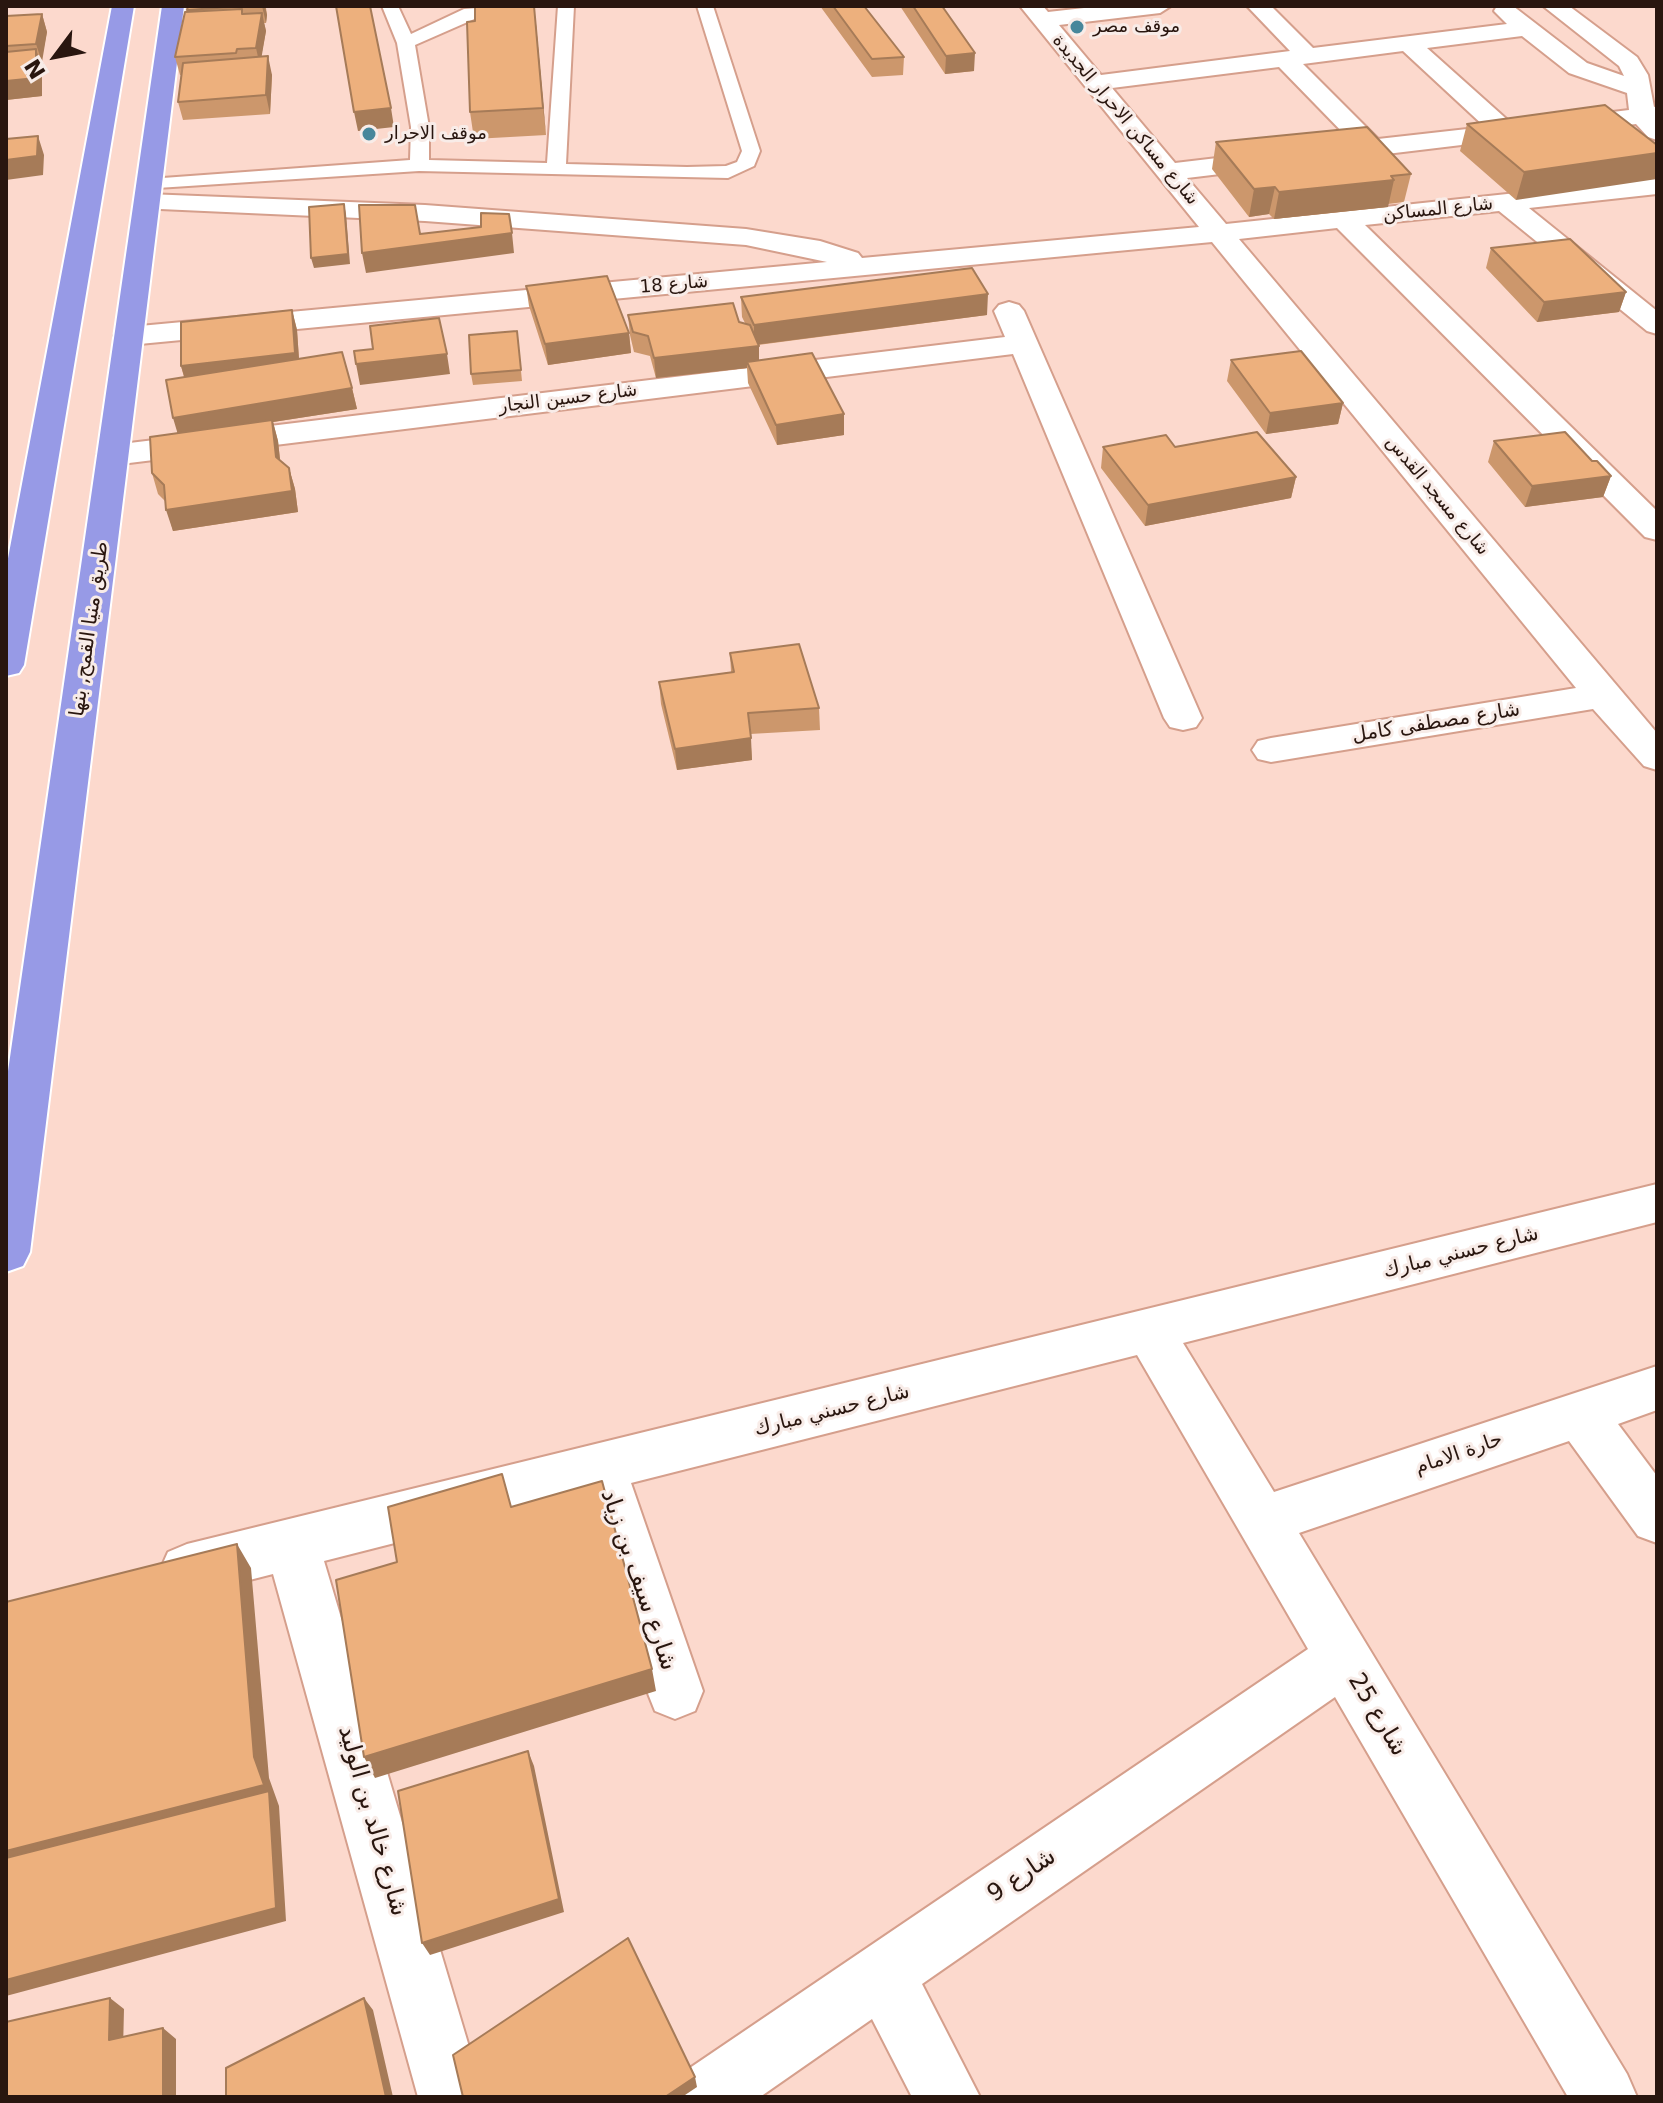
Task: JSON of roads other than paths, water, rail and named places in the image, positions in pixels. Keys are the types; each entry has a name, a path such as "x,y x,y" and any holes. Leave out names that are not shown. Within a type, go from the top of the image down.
{"highway":[{"path":"6,665 123,6"},
{"name":"طريق منيا القمح, بنها","path":"6,1252 173,6"}],"street":[{"path":"1036,13 1160,6"},
{"path":"1258,6 1372,148"},
{"path":"1498,6 1578,68 1636,88"},
{"path":"1168,172 1506,132 1652,121 1636,88 1636,75 1629,62 1554,6"},
{"name":"شارع مساكن الاحرار الجديدة","path":"1036,13 1219,233"},
{"path":"1094,83 1527,28"},
{"path":"1408,43 1506,132"},
{"name":"شارع المساكن","path":"1219,233 1656,188"},
{"path":"148,193 746,237 810,247 866,267"},
{"path":"1506,203 1657,325"},
{"path":"1344,220 1657,530"},
{"name":"شارع 18","path":"129,336 1219,233"},
{"name":"شارع مسجد القدس","path":"1219,233 1602,696 1657,757"},
{"path":"1009,311 1183,718"},
{"name":"شارع حسين النجار","path":"113,455 1023,344"},
{"name":"شارع مصطفى كامل","path":"1271,750 1602,696"},
{"name":"شارع حسني مبارك","path":"142,1581 1150,1332 1657,1203"},
{"name":"شارع 25","path":"1150,1332 1604,2097"},
{"name":"حارة الامام","path":"1262,1521 1657,1388"},
{"path":"1579,1413 1657,1518"},
{"name":"شارع سيف بن زياد","path":"600,1468 675,1691"},
{"name":"شارع خالد بن الوليد","path":"292,1545 451,2097"},
{"name":"شارع 9","path":"704,2097 1343,1658"},
{"path":"882,1973 947,2097"}],"lane":[{"path":"390,6 406,43 420,127 419,165"},
{"path":"406,43 470,13 496,6"},
{"path":"556,169 566,6"},
{"path":"148,193 419,165 718,173 738,169 750,161 751,151 705,6"}],"place":[{"name":"موقف مصر","path":"1077,27"},
{"name":"موقف الاحرار","path":"369,134"}]}
